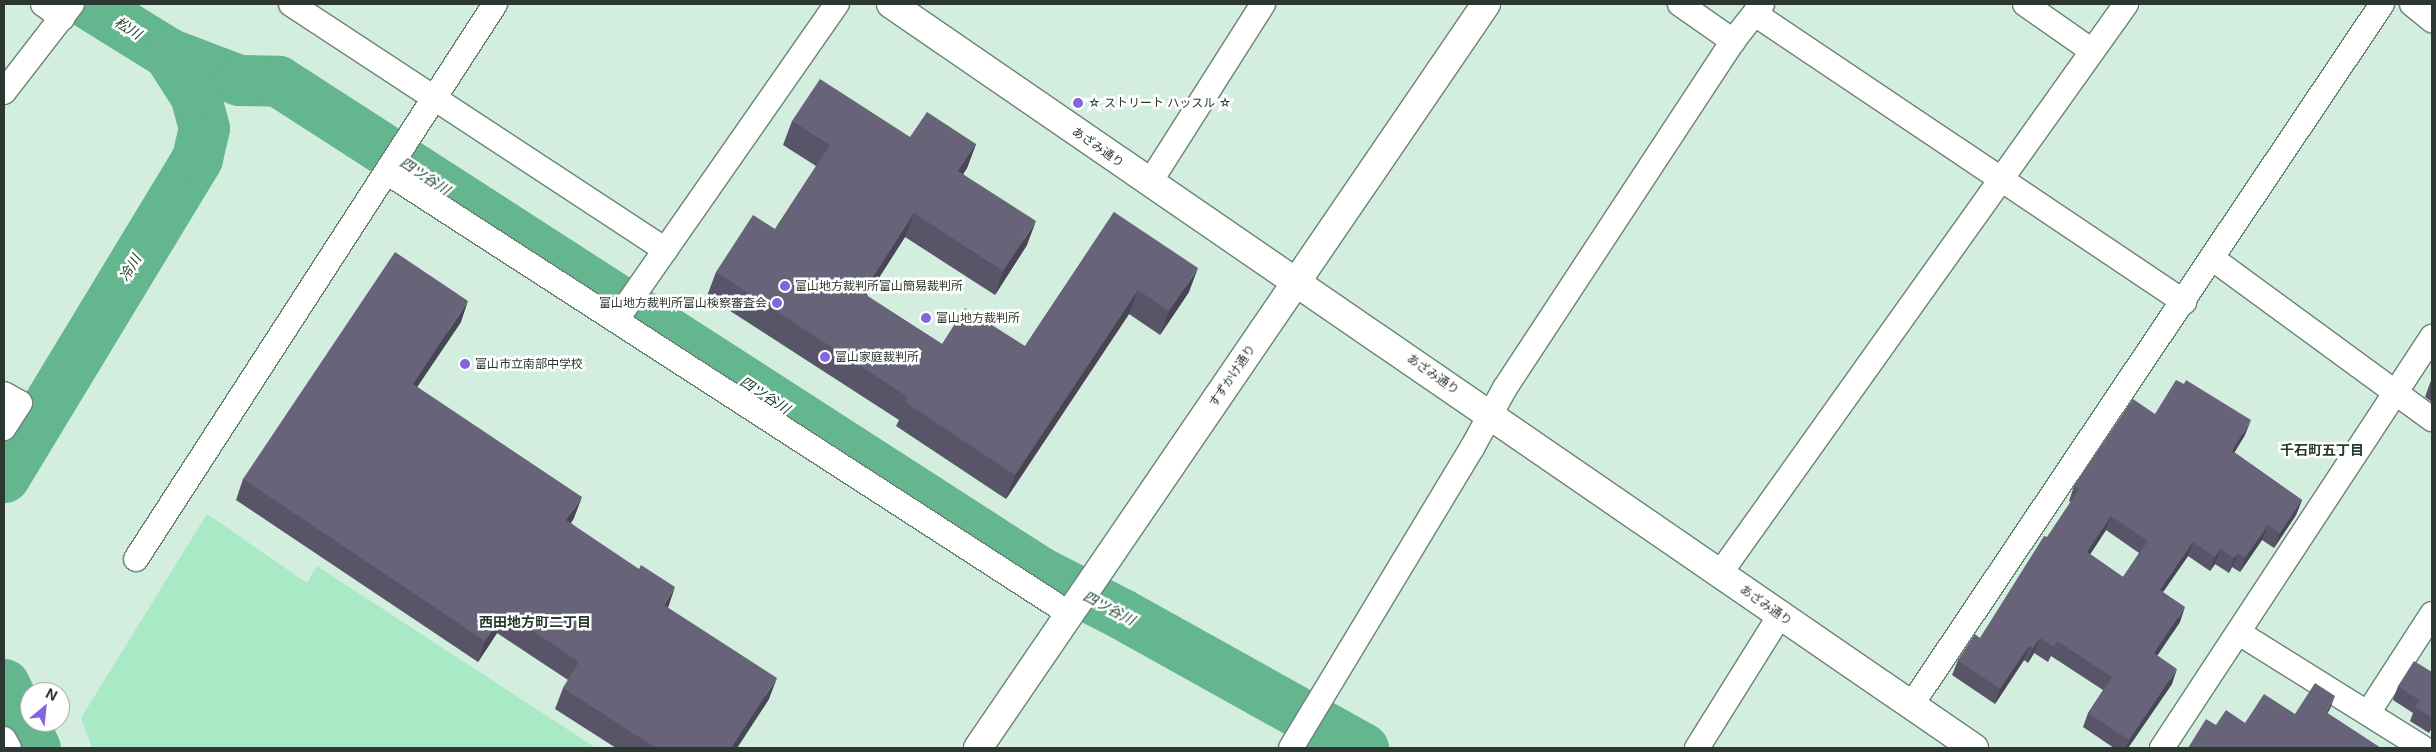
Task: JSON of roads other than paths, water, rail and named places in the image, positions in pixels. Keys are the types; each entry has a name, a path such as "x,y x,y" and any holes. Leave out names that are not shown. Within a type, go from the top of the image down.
{"street":[{"path":"4,92 67,11 43,4"},
{"path":"291,4 666,250"},
{"path":"136,559 388,173 433,97 495,4"},
{"path":"618,319 837,4"},
{"name":"あざみ通り","path":"891,4 1297,281 1974,748"},
{"path":"1150,182 1262,4"},
{"name":"すずかけ通り","path":"978,748 1486,4"},
{"path":"1680,4 1733,42"},
{"path":"2025,4 2092,51"},
{"path":"1720,572 2126,4"},
{"path":"1912,704 2213,259 2382,4"},
{"path":"2412,4 2432,20"},
{"path":"1291,748 1490,414 1733,42 1758,9 2184,302"},
{"path":"388,173 618,319 896,505 1070,614"},
{"path":"2213,259 2432,419"},
{"path":"2162,748 2432,337"},
{"path":"4,394 20,403 4,428"},
{"path":"2368,713 2432,614"},
{"path":"1697,748 1780,615"},
{"path":"2238,633 2423,748"},
{"path":"4,739 9,748"}],"waterway":[{"name":"四ツ谷川","path":"89,4 168,53 239,80 278,81 1040,572 1122,614 1363,748"},
{"name":"冷川","path":"4,477 197,158 204,128 195,95 168,53"},
{"name":"冷川","path":"4,684 35,748"}],"place":[{"name":"☆ ストリート ハッスル ☆","path":"1078,103"},
{"name":"富山地方裁判所富山簡易裁判所","path":"785,286"},
{"name":"富山地方裁判所富山検察審査会","path":"777,303"},
{"name":"富山地方裁判所","path":"926,318"},
{"name":"富山家庭裁判所","path":"825,357"},
{"name":"富山市立南部中学校","path":"465,364"}],"district":[{"name":"千石町五丁目","path":"2322,450"},
{"name":"西田地方町二丁目","path":"535,622"}],"water label":[{"name":"松川","path":"128,28"}]}
